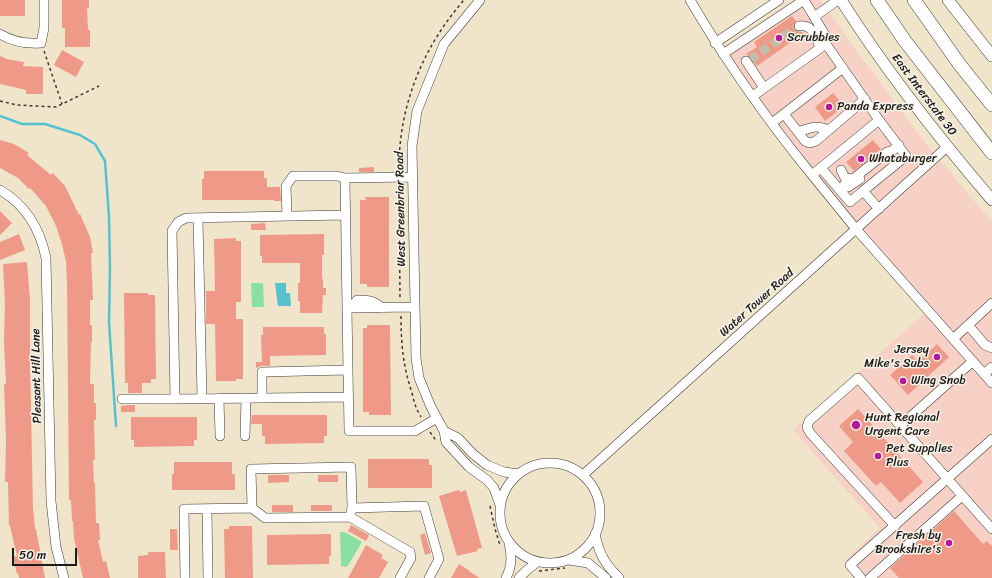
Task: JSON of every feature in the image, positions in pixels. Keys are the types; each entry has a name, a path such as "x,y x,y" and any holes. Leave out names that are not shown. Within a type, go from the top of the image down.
{"highway":[{"path":"877,0 910,47 992,153"},
{"path":"914,0 960,65 992,105"}],"main road":[{"name":"East Interstate 30","path":"841,0 865,38 947,147 992,200"},
{"path":"948,0 992,56"}],"street":[{"path":"0,34 16,42 41,43 44,28 44,0"},
{"name":"West Greenbriar Road","path":"480,0 444,44 417,111 413,131 412,177 416,358 419,378 444,431 446,442 469,467 487,480 494,488 500,505"},
{"path":"690,0 715,43 772,123 812,175 856,230 992,383"},
{"path":"715,43 779,0"},
{"path":"723,54 804,0 825,35 823,46 753,96"},
{"path":"814,17 838,0"},
{"path":"799,26 805,25 810,28 823,46 843,68 879,120 895,148 906,156 850,202 821,168"},
{"path":"732,65 748,61 764,88"},
{"path":"772,123 843,68"},
{"path":"784,114 806,141 816,141 865,99"},
{"path":"840,168 879,120"},
{"path":"798,132 810,127 819,126 829,130"},
{"name":"Water Tower Road","path":"582,476 947,147"},
{"path":"840,168 846,178 853,179 887,152 895,148"},
{"path":"840,168 848,187 890,156 895,148"},
{"path":"812,175 821,168 840,168"},
{"path":"287,216 286,186 294,176 337,176 345,178 412,177"},
{"path":"345,178 349,308 349,431 415,431 437,418"},
{"name":"Pleasant Hill Lane","path":"0,190 20,205 32,220 41,238 46,258 51,500 56,547 64,578"},
{"path":"863,191 879,209"},
{"path":"175,398 172,231 178,222 186,218 345,215"},
{"path":"198,218 202,398"},
{"path":"953,339 992,304"},
{"path":"349,308 414,307"},
{"path":"968,325 985,346 992,348"},
{"path":"900,426 973,361"},
{"path":"984,374 992,367"},
{"path":"262,398 262,372 348,370"},
{"path":"895,526 810,433 807,427 809,421 858,378 992,529"},
{"path":"122,399 348,397"},
{"path":"219,398 220,436"},
{"path":"245,436 246,398"},
{"path":"444,431 458,438 473,454 487,465 504,472 518,474"},
{"path":"862,578 850,565 992,439"},
{"path":"538,567 509,543 501,528 500,505 503,493 507,486 518,474 533,466 549,463 565,465 573,469 591,485 598,500 600,516 595,534 583,551 569,564"},
{"path":"252,508 251,469 351,466 352,508 350,517"},
{"path":"870,578 962,496"},
{"path":"352,508 424,506 439,559 429,578"},
{"path":"185,578 184,509 252,508 265,518 350,517 410,552 411,558 400,578"},
{"path":"207,509 208,578"},
{"path":"595,534 597,547 603,560 619,578"},
{"path":"506,578 510,569 511,559 509,543"},
{"path":"519,578 526,570 538,567 554,564 588,563 606,578"}],"path":[{"path":"438,444 415,408 405,372 401,337 399,178 401,131 413,85 430,47 444,25 464,0"},
{"path":"41,43 62,104"},
{"path":"0,101 17,105 56,107 99,86"},
{"path":"490,503 495,530 502,550"},
{"path":"538,567 569,564"}],"shaded area":[{"path":"794,0 821,0 852,45 926,144 992,222 992,578 862,578 846,559 880,528 793,430 927,311 799,164 719,50"}],"green space":[{"path":"251,283 263,283 264,307 252,307"},
{"path":"340,532 345,532 362,542 347,567 341,566"}],"water":[{"path":"275,283 286,283 286,293 290,293 291,306 278,306"}],"building":[{"path":"0,0 25,0 25,16 0,16"},
{"path":"62,0 89,0 89,8 87,8 88,30 90,30 90,47 65,47 65,28 62,28"},
{"name":"Scrubbies","path":"792,16 796,21 793,26 794,29 804,33 757,66 746,54 757,47 754,42"},
{"path":"62,50 84,62 76,77 54,65"},
{"path":"0,56 7,59 24,62 23,66 43,67 43,94 26,94 26,90 0,84"},
{"name":"Panda Express","path":"833,93 844,106 825,121 815,107"},
{"path":"0,140 14,144 29,153 27,155 51,175 53,173 65,186 90,237 93,253 91,253 93,300 90,300 92,342 90,384 94,384 94,403 96,403 96,420 94,420 95,460 93,460 96,523 99,523 100,540 98,540 103,562 106,561 110,578 83,578 74,539 71,500 69,500 67,284 66,262 62,244 56,226 46,206 30,188 29,189 18,178 0,168"},
{"name":"Whataburger","path":"873,140 881,149 854,171 846,162"},
{"path":"374,167 374,172 359,172 359,168"},
{"path":"204,171 264,171 264,178 267,178 267,187 280,187 281,201 202,200 202,179 204,179"},
{"path":"365,197 389,197 389,287 367,287 367,284 360,284 360,200 366,200"},
{"path":"0,211 12,223 0,235"},
{"path":"265,223 266,230 251,230 251,224"},
{"path":"19,234 25,250 0,260 0,242"},
{"path":"324,234 322,279 323,288 326,288 326,295 323,295 322,313 300,313 298,283 300,283 300,263 262,263 262,256 260,256 260,235"},
{"path":"236,238 236,241 241,241 241,302 236,302 236,319 243,319 243,379 236,379 236,381 216,381 215,324 206,324 206,291 215,291 214,239"},
{"path":"27,262 30,300 33,508 35,529 45,578 19,578 18,573 17,574 13,557 17,556 9,526 8,482 5,482 6,440 4,384 6,384 3,264"},
{"path":"124,293 148,293 148,295 155,295 156,379 151,379 151,383 142,383 142,393 128,393 128,383 125,383"},
{"path":"367,325 390,325 391,415 369,415 369,412 363,412 363,328 367,328"},
{"path":"263,327 324,327 324,334 326,334 326,355 270,356 270,366 261,366 256,368 256,362 262,362 261,335 263,335"},
{"path":"937,344 949,357 908,395 890,375 912,355 918,362"},
{"path":"135,405 135,412 121,412 121,406"},
{"path":"858,409 923,482 900,503 881,482 876,486 844,451 853,442 839,426"},
{"path":"252,415 327,415 327,436 324,436 324,443 265,444 265,436 262,436 262,424 251,424"},
{"path":"131,417 197,417 197,440 194,440 194,446 134,447 134,440 131,440"},
{"path":"368,459 429,459 429,465 432,465 432,488 368,488"},
{"path":"174,462 232,462 232,474 235,474 235,490 172,490"},
{"path":"268,475 289,475 289,482 268,483"},
{"path":"318,475 338,475 338,482 318,482"},
{"path":"459,490 460,492 466,490 482,548 477,549 478,551 457,556 439,496"},
{"path":"272,505 293,505 293,512 272,512"},
{"path":"311,505 332,505 332,511 311,511"},
{"name":"Fresh by Brookshire's","path":"954,511 983,544 987,541 992,546 992,578 899,578 890,568"},
{"path":"351,525 369,535 366,541 348,531"},
{"path":"229,526 252,526 253,578 225,578 224,529 229,529"},
{"path":"170,529 177,529 178,550 170,550"},
{"path":"425,533 431,553 425,555 420,535"},
{"path":"331,534 331,556 329,556 329,564 267,565 267,535"},
{"path":"366,545 383,555 381,558 388,562 379,578 348,578"},
{"path":"148,552 165,552 166,578 138,578 138,556 148,555"},
{"path":"459,564 470,572 480,578 451,578"}],"waterway":[{"path":"0,116 22,124 45,124 80,135 95,144 105,161 109,217 109,322 116,426"}],"tunnel":[{"path":"750,60 799,26"}],"place":[{"name":"Scrubbies","path":"779,38"},
{"name":"Panda Express","path":"829,107"},
{"name":"Whataburger","path":"861,159"},
{"name":"Jersey Mike's Subs","path":"937,357"},
{"name":"Wing Snob","path":"903,381"},
{"name":"Hunt Regional Urgent Care","path":"856,425"},
{"name":"Pet Supplies Plus","path":"878,456"},
{"name":"Fresh by Brookshire's","path":"949,543"}]}
